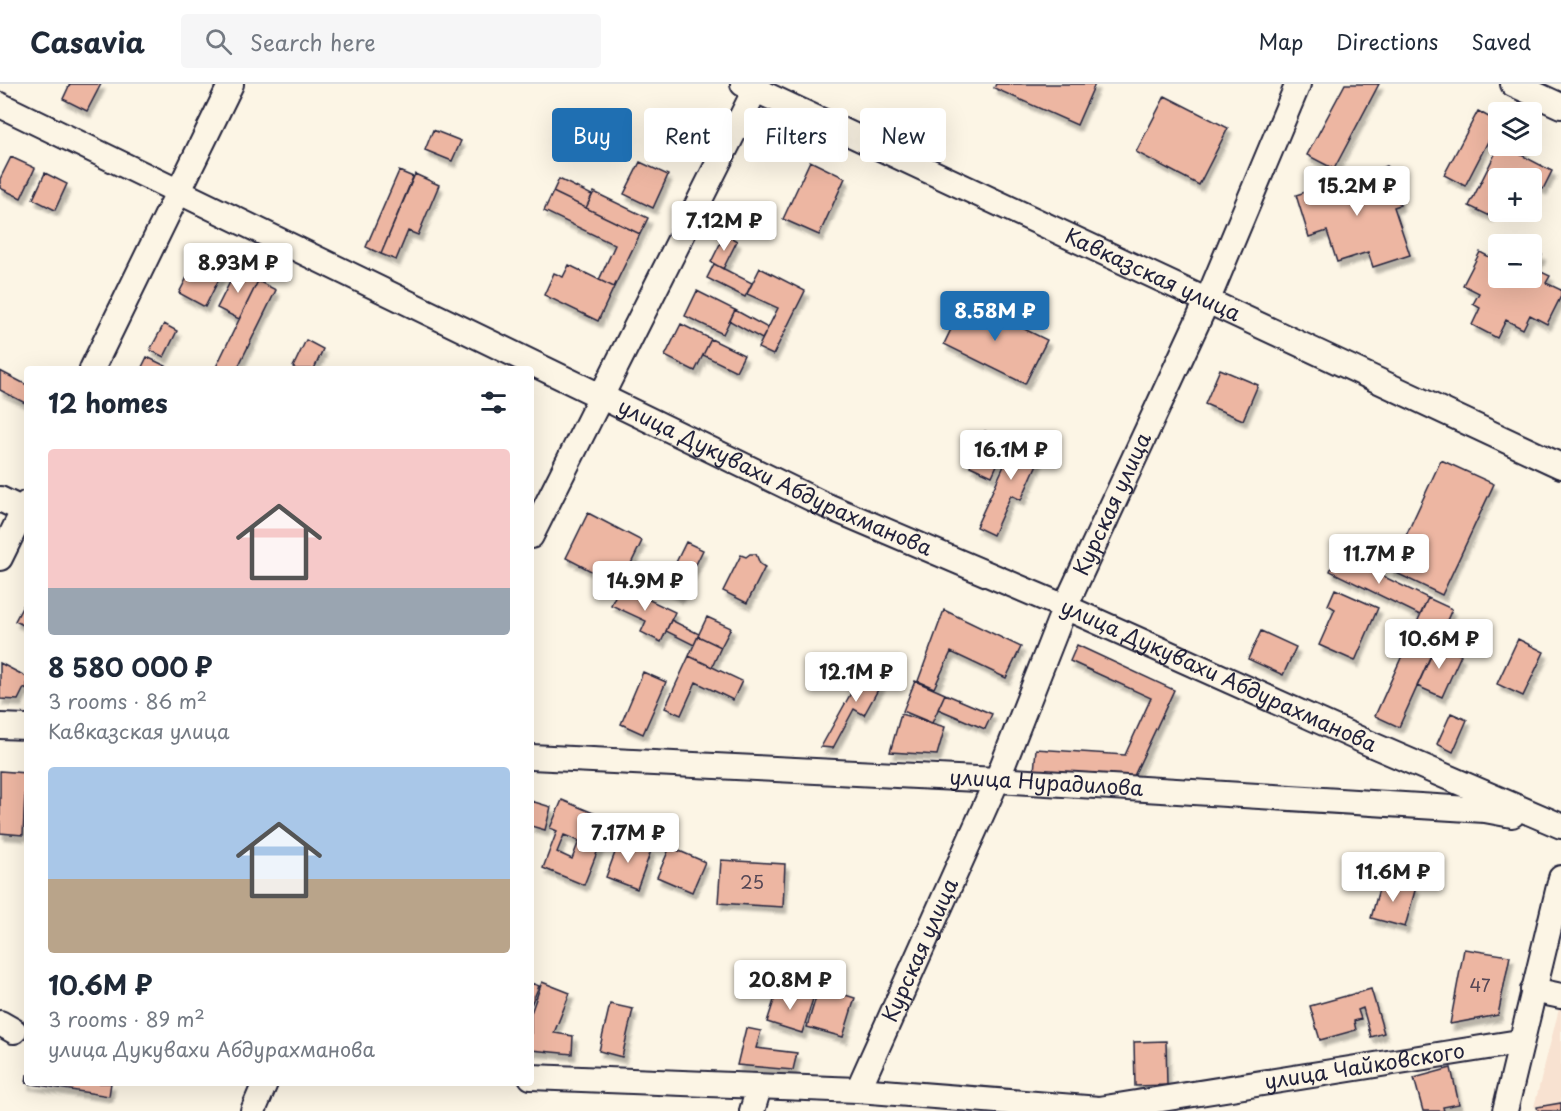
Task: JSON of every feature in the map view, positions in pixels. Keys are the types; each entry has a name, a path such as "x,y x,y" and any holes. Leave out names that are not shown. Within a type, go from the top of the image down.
{"street":[{"path":"93,366 231,84"},
{"name":"Курская улица","path":"858,1090 997,780 1065,607 1208,299 1298,84"},
{"path":"1513,84 1561,106"},
{"path":"534,530 752,86"},
{"name":"Кавказская улица","path":"752,86 1561,466"},
{"name":"улица Дукувахи Абдурахманова","path":"0,105 178,189 598,397 825,505 1065,607 1375,746 1561,826"},
{"path":"0,500 24,507"},
{"path":"0,558 24,509"},
{"path":"0,726 24,727"},
{"name":"улица Нурадилова","path":"534,756 997,780 1485,810 1561,826"},
{"path":"1505,1111 1519,1042 1561,878"},
{"path":"1533,990 1561,996"},
{"name":"улица Чайковского","path":"534,1077 759,1088 858,1090 1099,1109 1519,1042"},
{"path":"253,1111 264,1086"},
{"path":"752,1111 759,1088"}],"shaded area":[{"path":"1561,1001 1561,1104 1534,1107"}],"building":[{"path":"70,84 101,84 87,111 63,99"},
{"path":"996,84 1095,84 1077,125 994,88"},
{"path":"1345,84 1379,84 1334,169 1307,155"},
{"path":"1165,96 1228,128 1199,185 1136,152"},
{"path":"1478,111 1488,116 1488,141 1465,186 1444,175"},
{"path":"433,130 461,141 452,161 425,150"},
{"path":"1494,156 1523,156 1552,171 1543,189 1542,168 1488,168"},
{"path":"11,157 35,168 21,198 0,188 0,179"},
{"path":"640,162 668,175 653,208 624,194"},
{"path":"810,162 845,178 819,235 783,219"},
{"path":"1387,166 1400,205 1394,207 1410,255 1373,267 1368,252 1337,262 1327,231 1309,237 1296,195"},
{"path":"1488,168 1488,215 1469,206"},
{"path":"399,171 413,177 381,254 366,247"},
{"path":"45,173 67,184 55,210 33,199"},
{"path":"415,174 439,185 418,235 408,231 396,260 381,254"},
{"path":"559,179 592,195 586,208 553,192"},
{"path":"553,192 640,234 614,287 599,280 615,245 544,211"},
{"path":"594,192 648,218 640,234 586,208"},
{"path":"725,234 737,241 723,269 711,262"},
{"path":"200,252 226,265 205,307 179,293"},
{"path":"1480,252 1488,256 1488,288 1542,288 1542,272 1550,276 1546,283 1561,290 1561,296 1547,324 1530,315 1523,329 1506,320 1497,338 1472,325 1480,308 1473,304 1479,293 1463,285"},
{"path":"714,264 752,283 745,297 707,278"},
{"path":"569,265 614,287 598,321 544,295 554,273 563,277"},
{"path":"760,268 805,291 773,355 758,348 778,308 747,294"},
{"path":"236,270 258,281 239,319 217,308"},
{"path":"258,281 276,290 238,366 216,366"},
{"path":"697,291 735,310 723,334 685,316"},
{"path":"965,300 1047,340 1025,384 944,344"},
{"path":"735,310 768,328 762,339 730,321"},
{"path":"164,324 177,331 164,357 150,350"},
{"path":"681,324 711,339 695,371 665,356"},
{"path":"711,339 744,355 736,371 703,355"},
{"path":"306,340 323,349 315,366 293,366"},
{"path":"147,357 166,366 142,366"},
{"path":"1220,369 1258,385 1243,420 1205,404"},
{"path":"0,371 24,383 24,402 0,390"},
{"path":"985,431 1008,441 992,476 970,466"},
{"path":"1019,433 1045,446 1021,500 1011,495 993,535 976,527"},
{"path":"1441,460 1494,484 1442,595 1390,570"},
{"path":"588,513 642,541 620,586 566,558"},
{"path":"686,542 703,550 680,597 663,589"},
{"path":"756,554 760,564 765,567 747,603 723,591 741,555 746,557"},
{"path":"1337,554 1428,598 1420,615 1330,571"},
{"path":"620,586 675,612 661,642 641,632 646,621 611,605"},
{"path":"1335,589 1378,608 1355,661 1319,645 1335,609 1328,605"},
{"path":"1428,598 1452,609 1399,727 1375,716"},
{"path":"24,604 24,626 15,621"},
{"path":"944,610 1021,647 1006,678 951,652 934,688 918,681"},
{"path":"707,617 731,628 721,647 698,636"},
{"path":"671,620 699,634 694,645 666,631"},
{"path":"1261,631 1296,647 1283,675 1248,659"},
{"path":"698,636 721,647 712,667 689,656"},
{"path":"1518,639 1544,652 1523,696 1497,684"},
{"path":"1436,644 1461,655 1442,697 1417,686"},
{"path":"1077,645 1174,690 1133,778 1034,772 1036,749 1125,755 1151,698 1070,661"},
{"path":"689,656 742,681 733,700 696,682 681,715 665,708"},
{"path":"0,663 24,675 24,688 18,700 0,699"},
{"path":"866,666 885,677 864,715 854,709 833,748 821,747"},
{"path":"643,672 666,682 643,734 621,724"},
{"path":"915,681 945,694 932,723 903,711"},
{"path":"945,694 992,714 985,729 938,709"},
{"path":"1451,713 1467,720 1453,752 1437,744"},
{"path":"901,714 945,727 937,755 890,752"},
{"path":"0,771 24,773 23,835 0,833"},
{"path":"562,800 610,820 584,885 543,868 557,831 550,828","holes":["564,835 579,841 572,859 557,852"]},
{"path":"534,802 551,807 545,830 534,827"},
{"path":"620,839 651,851 637,889 606,877"},
{"path":"670,847 705,862 692,892 657,877"},
{"path":"721,860 785,864 783,907 718,903"},
{"path":"1382,878 1416,887 1405,927 1371,918"},
{"path":"1464,949 1510,956 1498,1015 1450,1024"},
{"path":"542,982 570,993 554,1033 573,1036 572,1054 534,1050 534,1005"},
{"path":"534,984 539,986 534,998"},
{"path":"819,987 855,998 843,1037 807,1027"},
{"path":"778,988 813,999 802,1033 767,1022"},
{"path":"1371,989 1384,1033 1371,1037 1363,1008 1358,1010 1361,1019 1354,1021 1356,1030 1320,1040 1310,1006"},
{"path":"610,1004 633,1009 622,1057 599,1051"},
{"path":"746,1028 761,1031 756,1048 797,1053 793,1070 737,1065"},
{"path":"1166,1041 1167,1085 1135,1086 1134,1042"},
{"path":"1451,1068 1459,1104 1443,1107 1444,1111 1423,1111 1414,1078"},
{"path":"45,1086 111,1086 109,1096"},
{"path":"1561,1103 1561,1111 1538,1111 1537,1107"}]}
